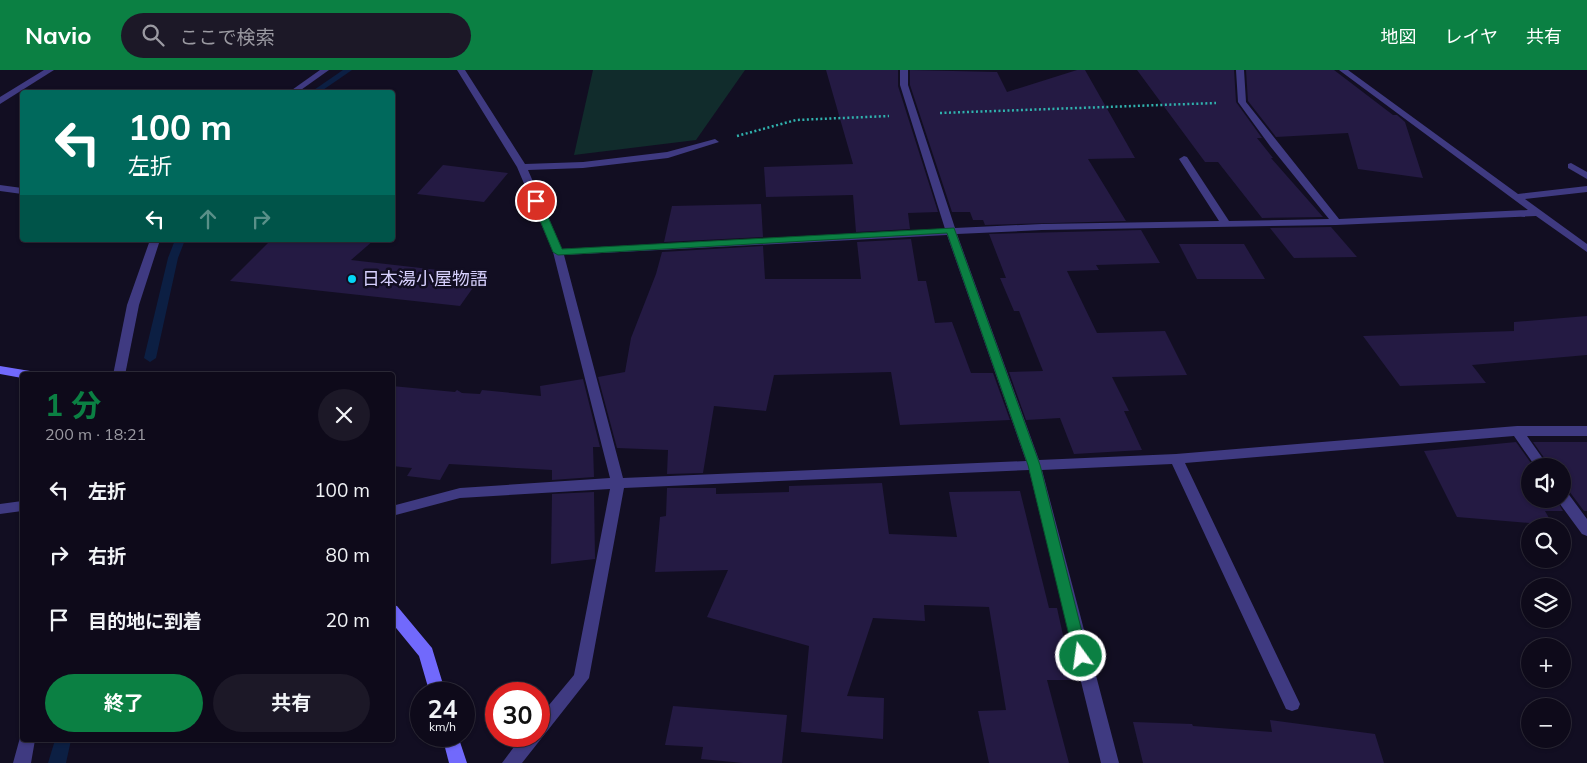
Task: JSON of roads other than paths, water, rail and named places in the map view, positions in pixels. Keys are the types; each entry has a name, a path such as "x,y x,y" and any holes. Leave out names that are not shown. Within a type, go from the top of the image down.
{"main road":[{"path":"0,370 20,373"},
{"path":"395,615 426,653 434,682"},
{"path":"453,747 458,763"}],"street":[{"path":"0,101 50,70"},
{"path":"296,90 325,70"},
{"path":"461,70 522,167 558,252 618,482 580,678 550,715"},
{"path":"904,70 904,84 950,230 1034,465 1110,763"},
{"path":"1240,70 1242,102 1336,222"},
{"path":"1343,70 1587,249"},
{"path":"522,167 582,165 668,155 715,142"},
{"path":"1184,159 1225,223"},
{"path":"1571,166 1587,176"},
{"path":"0,188 20,191"},
{"path":"1517,197 1587,189"},
{"path":"558,252 950,230 1336,222 1538,213"},
{"path":"120,372 133,305 154,242"},
{"path":"395,509 460,493 618,482 1176,459 1517,431 1587,431"},
{"path":"1517,431 1536,458"},
{"path":"1176,459 1292,704"},
{"path":"0,509 20,506"},
{"path":"1571,508 1587,530"},
{"path":"22,763 27,742"},
{"path":"511,763 524,747"}],"waterway":[{"path":"318,90 348,70"},
{"path":"150,358 173,258 179,242"},
{"path":"57,763 62,742"}],"place":[{"name":"日本湯小屋物語","path":"352,279"}]}
